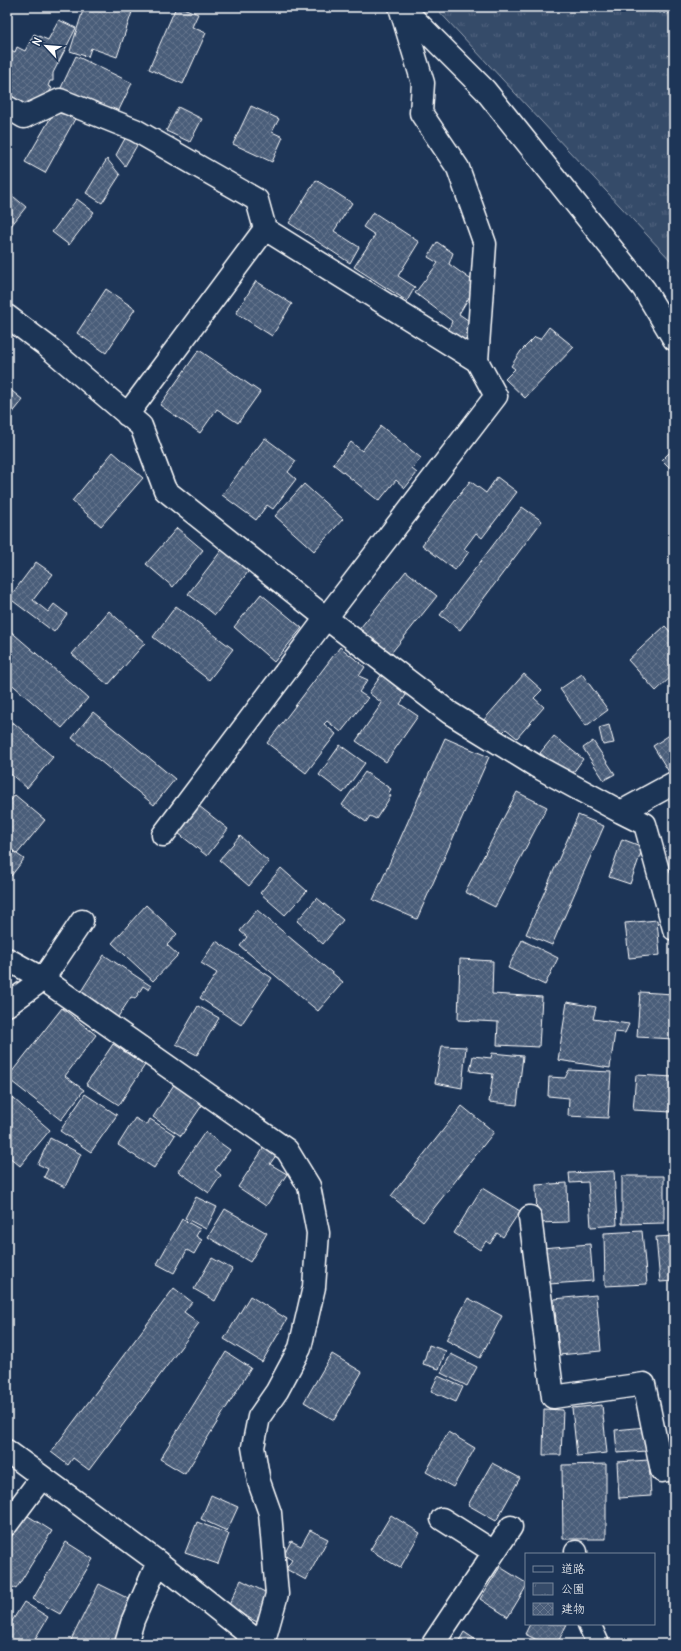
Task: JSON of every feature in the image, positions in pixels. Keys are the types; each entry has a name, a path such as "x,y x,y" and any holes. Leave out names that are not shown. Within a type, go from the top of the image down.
{"street":[{"path":"401,7 485,90 644,289 674,339"},
{"path":"401,7 422,83 421,113 458,168 485,244 477,361"},
{"path":"7,107 24,117 60,100 135,130 257,200 265,229 477,361 496,396 326,618 163,835"},
{"path":"127,414 265,229"},
{"path":"7,316 48,348 141,426 165,490 326,618 450,713 536,766 646,824 674,929"},
{"path":"621,812 674,783"},
{"path":"7,1005 43,979 82,922"},
{"path":"7,958 43,979 287,1150 309,1186 318,1233 314,1287 300,1348 277,1391 259,1417 253,1447 259,1482 270,1513 277,1594 262,1644 158,1562 7,1451"},
{"path":"530,1217 553,1397 644,1384 662,1471 674,1469"},
{"path":"7,1524 42,1477"},
{"path":"442,1519 494,1552"},
{"path":"433,1644 511,1527"},
{"path":"126,1644 133,1620 158,1562"},
{"path":"589,1625 598,1644"}],"path":[{"path":"620,7 674,14"}],"green space":[{"path":"435,7 674,7 674,264"}],"building":[{"path":"84,7 128,7 133,9 117,57 91,48 88,57 70,51"},
{"path":"176,7 181,7 198,14 192,27 206,33 183,84 149,69"},
{"path":"59,20 76,28 53,73 53,81 50,81 48,86 52,88 40,106 7,102 7,48 15,52 17,47 25,51 34,34 48,40"},
{"path":"76,56 132,83 116,116 60,90"},
{"path":"251,106 279,119 272,132 283,137 272,162 233,144"},
{"path":"178,107 202,119 190,142 166,131"},
{"path":"54,112 76,117 45,173 25,162"},
{"path":"128,133 140,140 125,166 116,155"},
{"path":"107,159 120,175 102,203 86,193"},
{"path":"316,180 352,203 334,231 359,247 350,263 289,223"},
{"path":"8,192 26,207 7,231 7,194"},
{"path":"77,199 94,212 69,245 52,232"},
{"path":"373,212 419,242 398,276 415,287 407,301 354,267 375,235 363,227"},
{"path":"437,242 453,253 449,264 477,284 459,314 478,327 467,346 448,332 452,321 415,293 438,263 428,257"},
{"path":"256,281 292,304 272,336 236,313"},
{"path":"106,289 135,309 106,353 77,333"},
{"path":"549,327 574,347 525,398 505,379 515,369 511,366 521,351 535,337 540,339"},
{"path":"199,350 260,392 238,423 217,409 200,433 160,405"},
{"path":"7,387 23,400 7,420"},
{"path":"381,426 421,458 412,469 417,473 405,488 396,480 379,501 333,464 351,442 362,451"},
{"path":"265,438 296,461 288,472 296,479 273,509 267,505 256,520 222,495"},
{"path":"674,448 674,472 662,460"},
{"path":"113,452 143,478 101,526 72,501"},
{"path":"497,477 517,492 482,538 476,533 464,549 469,552 455,570 422,545 470,481 486,493"},
{"path":"304,484 343,519 314,551 275,516"},
{"path":"522,507 542,521 460,630 440,615"},
{"path":"177,528 203,550 173,587 146,564"},
{"path":"224,547 251,568 215,615 188,594"},
{"path":"36,562 53,574 33,600 48,612 54,604 67,614 54,632 9,598"},
{"path":"406,571 437,596 388,657 357,632"},
{"path":"261,594 302,628 274,662 234,627"},
{"path":"176,606 233,649 209,680 153,637"},
{"path":"109,611 145,643 108,685 72,654"},
{"path":"665,626 674,636 674,674 656,691 628,660"},
{"path":"8,629 88,698 62,728 7,680"},
{"path":"340,647 365,667 359,676 368,680 359,692 368,698 341,732 327,721 324,724 336,734 306,773 267,743"},
{"path":"382,674 408,692 400,704 418,716 386,762 356,741 382,703 369,693"},
{"path":"524,674 542,690 534,698 544,707 517,738 506,729 499,736 482,722"},
{"path":"582,674 608,710 586,726 560,689"},
{"path":"93,712 175,779 154,805 72,738"},
{"path":"7,717 53,757 27,788 7,771"},
{"path":"609,725 614,743 603,745 599,728"},
{"path":"674,732 674,768 669,772 653,746"},
{"path":"554,736 583,759 570,777 540,753"},
{"path":"445,738 489,757 417,919 373,900"},
{"path":"593,741 615,774 604,780 583,748"},
{"path":"340,745 365,763 343,793 319,775"},
{"path":"365,772 391,789 388,794 391,796 376,819 370,816 366,822 342,805"},
{"path":"517,792 547,807 495,907 465,892"},
{"path":"15,795 45,820 17,854 7,845 7,805"},
{"path":"199,806 228,829 207,856 178,833"},
{"path":"578,815 604,826 552,945 526,934"},
{"path":"240,836 269,862 249,886 219,860"},
{"path":"622,839 643,847 630,884 609,877"},
{"path":"7,847 24,859 11,876 7,873"},
{"path":"281,868 307,891 285,915 260,893"},
{"path":"317,898 343,920 323,944 297,921"},
{"path":"146,905 177,934 167,945 178,955 153,981 112,943"},
{"path":"257,910 343,982 318,1011 240,946 247,937 240,931"},
{"path":"657,920 660,955 629,958 625,923"},
{"path":"522,940 558,958 545,985 508,968"},
{"path":"216,941 272,978 241,1025 200,998 217,973 201,963"},
{"path":"104,955 151,986 149,990 143,986 135,999 131,997 116,1020 78,996"},
{"path":"460,959 493,961 492,994 542,997 539,1047 497,1045 498,1022 458,1020"},
{"path":"640,992 674,994 674,1039 637,1037"},
{"path":"567,1002 596,1007 593,1019 629,1024 625,1033 615,1032 610,1068 558,1060"},
{"path":"198,1006 219,1018 197,1055 176,1044"},
{"path":"62,1008 96,1035 65,1076 84,1090 61,1120 7,1078"},
{"path":"113,1044 145,1065 119,1105 86,1084"},
{"path":"442,1046 466,1047 462,1088 435,1083"},
{"path":"492,1053 523,1056 517,1105 489,1102 493,1074 470,1071 473,1056 491,1058"},
{"path":"569,1070 611,1072 608,1118 568,1116 569,1098 548,1096 549,1077 565,1078"},
{"path":"636,1075 674,1077 672,1112 633,1110"},
{"path":"175,1083 205,1101 181,1136 153,1117"},
{"path":"7,1093 50,1130 20,1166 7,1155"},
{"path":"85,1094 117,1115 91,1152 60,1131"},
{"path":"462,1106 494,1132 423,1222 391,1196"},
{"path":"135,1118 147,1125 150,1119 175,1135 154,1168 118,1145"},
{"path":"205,1132 230,1150 215,1170 221,1175 209,1193 178,1171"},
{"path":"50,1138 81,1154 65,1187 44,1177 48,1169 38,1164"},
{"path":"267,1143 279,1151 270,1164 287,1174 266,1206 238,1187"},
{"path":"614,1171 617,1225 591,1227 588,1182 570,1183 569,1173"},
{"path":"622,1176 664,1176 664,1223 622,1224"},
{"path":"567,1183 568,1222 537,1223 536,1185"},
{"path":"482,1188 520,1211 503,1237 497,1233 490,1244 486,1241 480,1250 454,1233"},
{"path":"196,1197 217,1207 206,1229 185,1218"},
{"path":"225,1209 267,1233 250,1262 208,1237"},
{"path":"182,1219 200,1229 196,1236 202,1240 194,1254 187,1250 174,1273 157,1264"},
{"path":"642,1231 647,1284 605,1286 604,1233"},
{"path":"674,1236 674,1281 660,1282 656,1237"},
{"path":"590,1244 593,1281 549,1284 542,1248"},
{"path":"212,1258 232,1269 215,1301 194,1289"},
{"path":"174,1288 192,1302 184,1312 199,1323 89,1470 73,1458 68,1465 51,1452"},
{"path":"596,1295 601,1351 559,1355 554,1299"},
{"path":"250,1296 287,1319 262,1362 224,1339"},
{"path":"468,1298 502,1316 480,1358 446,1340"},
{"path":"429,1345 446,1351 439,1369 423,1364"},
{"path":"226,1352 251,1368 185,1474 160,1459"},
{"path":"332,1354 362,1372 334,1420 304,1402"},
{"path":"451,1354 477,1367 467,1386 441,1373"},
{"path":"438,1376 463,1387 456,1402 431,1391"},
{"path":"602,1405 607,1453 577,1456 572,1408"},
{"path":"544,1409 563,1410 561,1455 543,1455"},
{"path":"646,1427 647,1451 617,1453 615,1430"},
{"path":"448,1432 475,1448 453,1487 426,1472"},
{"path":"649,1460 651,1496 619,1498 617,1462"},
{"path":"492,1463 520,1478 496,1521 468,1505"},
{"path":"606,1464 606,1539 563,1539 562,1465"},
{"path":"211,1495 238,1507 227,1531 201,1519"},
{"path":"25,1514 52,1531 16,1589 7,1584 7,1544"},
{"path":"391,1515 420,1533 400,1568 370,1550"},
{"path":"197,1522 229,1534 218,1564 185,1553"},
{"path":"310,1530 328,1539 306,1580 286,1569 292,1560 284,1555 291,1541 301,1546"},
{"path":"66,1542 93,1559 60,1614 33,1599"},
{"path":"500,1567 525,1582 525,1589 508,1617 480,1599"},
{"path":"241,1580 273,1596 259,1623 228,1607"},
{"path":"99,1584 137,1603 116,1644 69,1644"},
{"path":"24,1602 48,1617 32,1644 11,1644 7,1642 7,1629"},
{"path":"530,1625 566,1625 557,1644 545,1644 525,1634"},
{"path":"464,1632 482,1644 457,1644"}]}
